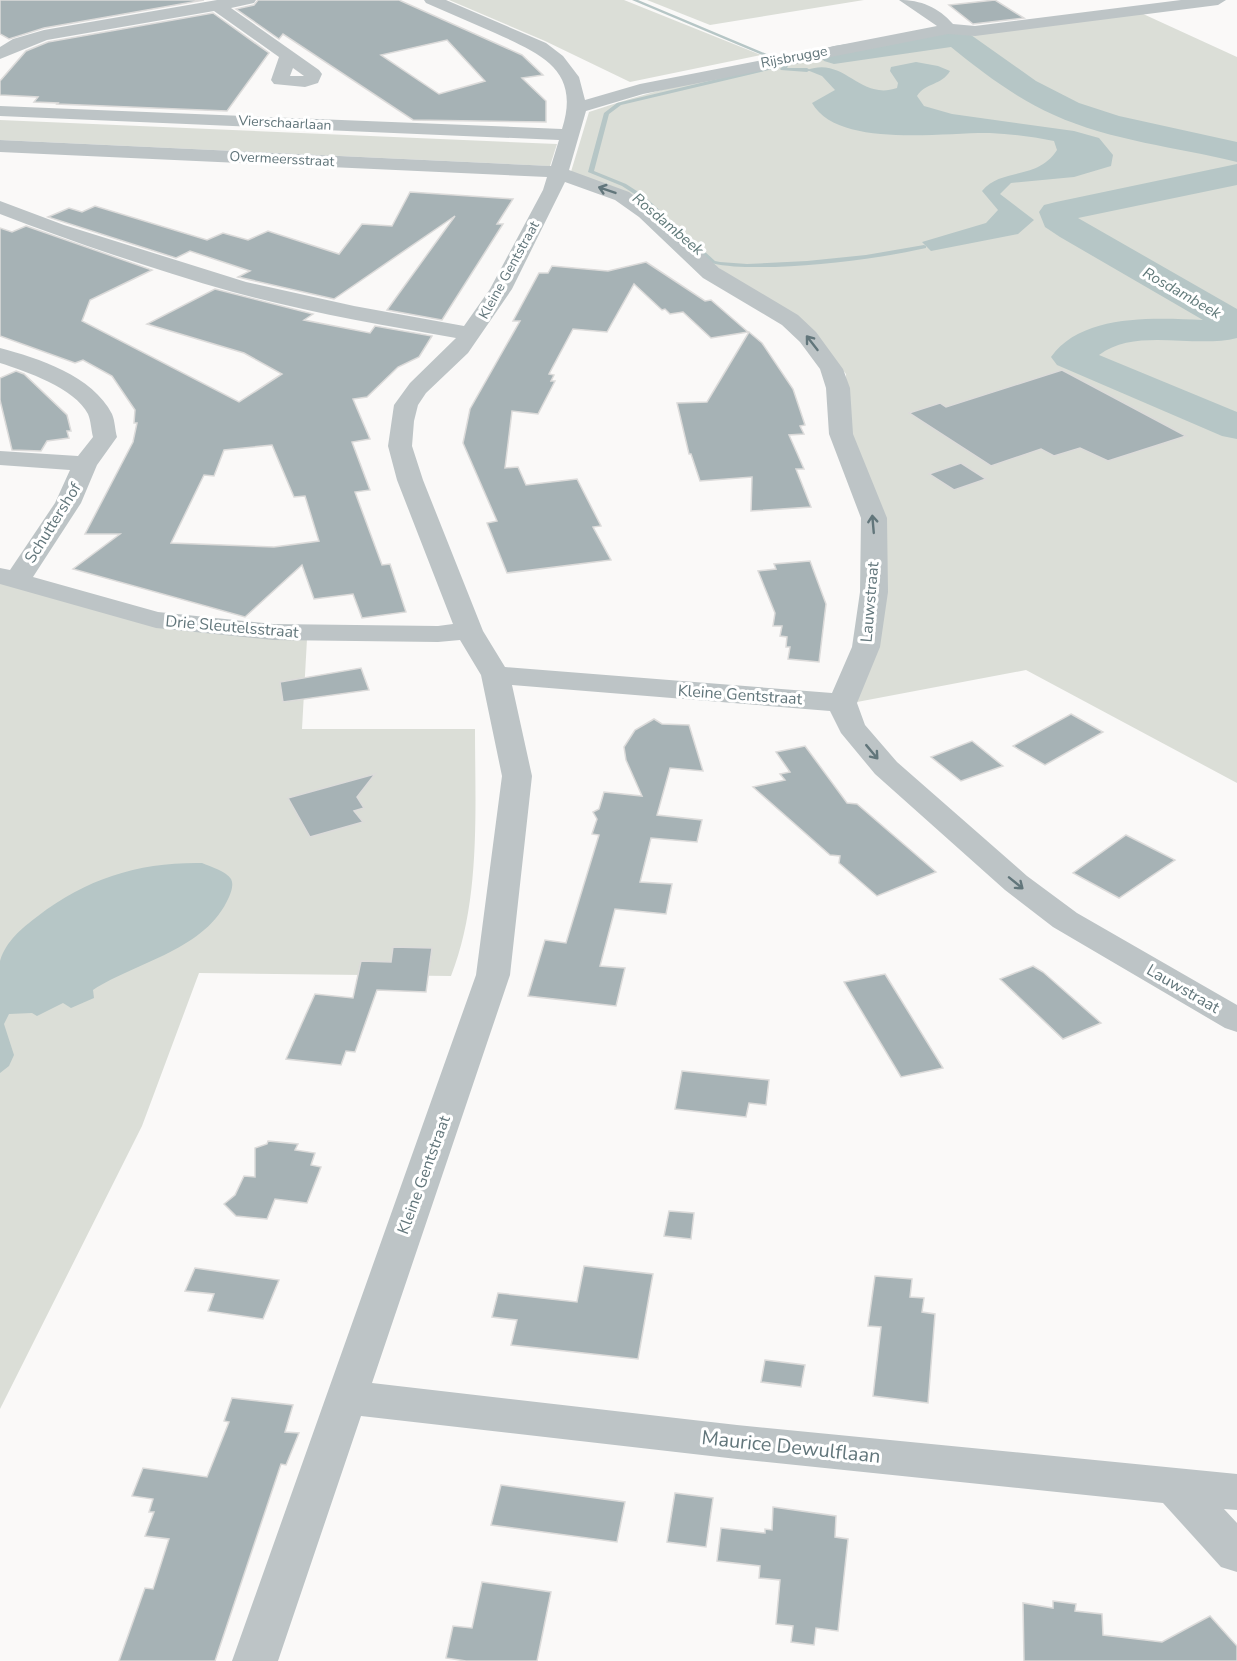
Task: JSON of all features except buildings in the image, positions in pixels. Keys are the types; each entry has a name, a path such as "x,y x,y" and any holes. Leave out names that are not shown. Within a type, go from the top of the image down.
{"street":[{"path":"0,54 19,43 44,35 248,0"},
{"path":"432,0 540,47 557,60 570,77 578,108"},
{"path":"908,0 939,18 953,30"},
{"name":"Rijsbrugge","path":"578,108 640,89 953,30 1048,23 1218,0"},
{"path":"217,6 288,56"},
{"name":"Rijsbrugge","path":"570,77 640,89"},
{"name":"Kleine Gentstraat","path":"255,1661 493,975 517,776 495,675 469,631 410,480 400,446 402,421 406,405 425,380 460,348 506,279 553,190 578,108"},
{"name":"Vierschaarlaan","path":"0,111 570,135"},
{"name":"Overmeersstraat","path":"2,148 557,172"},
{"name":"Lauwstraat","path":"557,172 622,196 646,213 711,273 789,320 808,337 831,369 838,388 841,434 874,518 874,592 866,647 842,703 851,727 886,768 1016,883 1065,920 1237,1020"},
{"path":"0,207 57,229 240,287 354,313 471,334"},
{"name":"Schuttershof","path":"0,355 38,369 78,390 99,413 105,437 85,464 68,503 9,578"},
{"name":"Schuttershof","path":"0,458 85,464"},
{"name":"Drie Sleutelsstraat","path":"9,578 156,620 273,632 438,634 469,631"},
{"name":"Kleine Gentstraat","path":"495,675 842,703"},
{"name":"Maurice Dewulflaan","path":"345,1397 737,1442 1237,1492"},
{"path":"1174,1485 1237,1553"}],"shaded area":[{"path":"449,0 624,0 761,55 630,82 545,41"},
{"path":"647,0 864,0 710,25"},
{"path":"1141,13 1237,57 1237,783 1026,670 857,702 880,606 847,434 846,374 798,319 742,285 671,233 632,194 570,175 589,112 656,91 724,74 862,48"},
{"path":"916,62 950,71 947,76 924,89 917,96 924,106 952,114 1074,131 1099,138 1113,155 1111,166 1074,177 1011,183 1000,194 1034,220 1018,234 931,251 922,242 986,223 998,210 982,191 990,184 1040,166 1057,150 1054,141 1006,134 894,135 868,132 844,127 825,117 812,103 835,90 822,76 807,70 820,67 832,69 872,89 884,90 897,88 898,83 890,71 891,67"},
{"path":"0,120 557,144 550,166 0,140"},
{"path":"0,581 158,626 307,639 302,729 475,729 475,823 472,886 461,947 451,976 199,973 142,1126 0,1409"},
{"path":"179,863 202,863 226,874 232,884 229,897 218,915 204,930 188,942 93,990 94,998 71,1008 63,1003 37,1016 32,1013 9,1014 4,1024 14,1055 9,1066 0,1073 0,961 6,947 15,936 57,903 95,882 136,869"}],"waterway":[{"name":"Rosdambeek","path":"634,0 774,58"},
{"name":"Rosdambeek","path":"834,55 949,38 961,41 1026,88 1068,110 1109,124 1237,152"},
{"name":"Rosdambeek","path":"787,64 783,69 807,70"},
{"name":"Rosdambeek","path":"771,68 619,104 607,113 591,172 624,185 641,196 713,262 720,264 827,262 924,247"},
{"name":"Rosdambeek","path":"1237,174 1214,181 1056,212 1057,220 1072,230 1233,322 1225,330 1208,332 1143,329 1094,340 1071,357 1237,427"}]}
